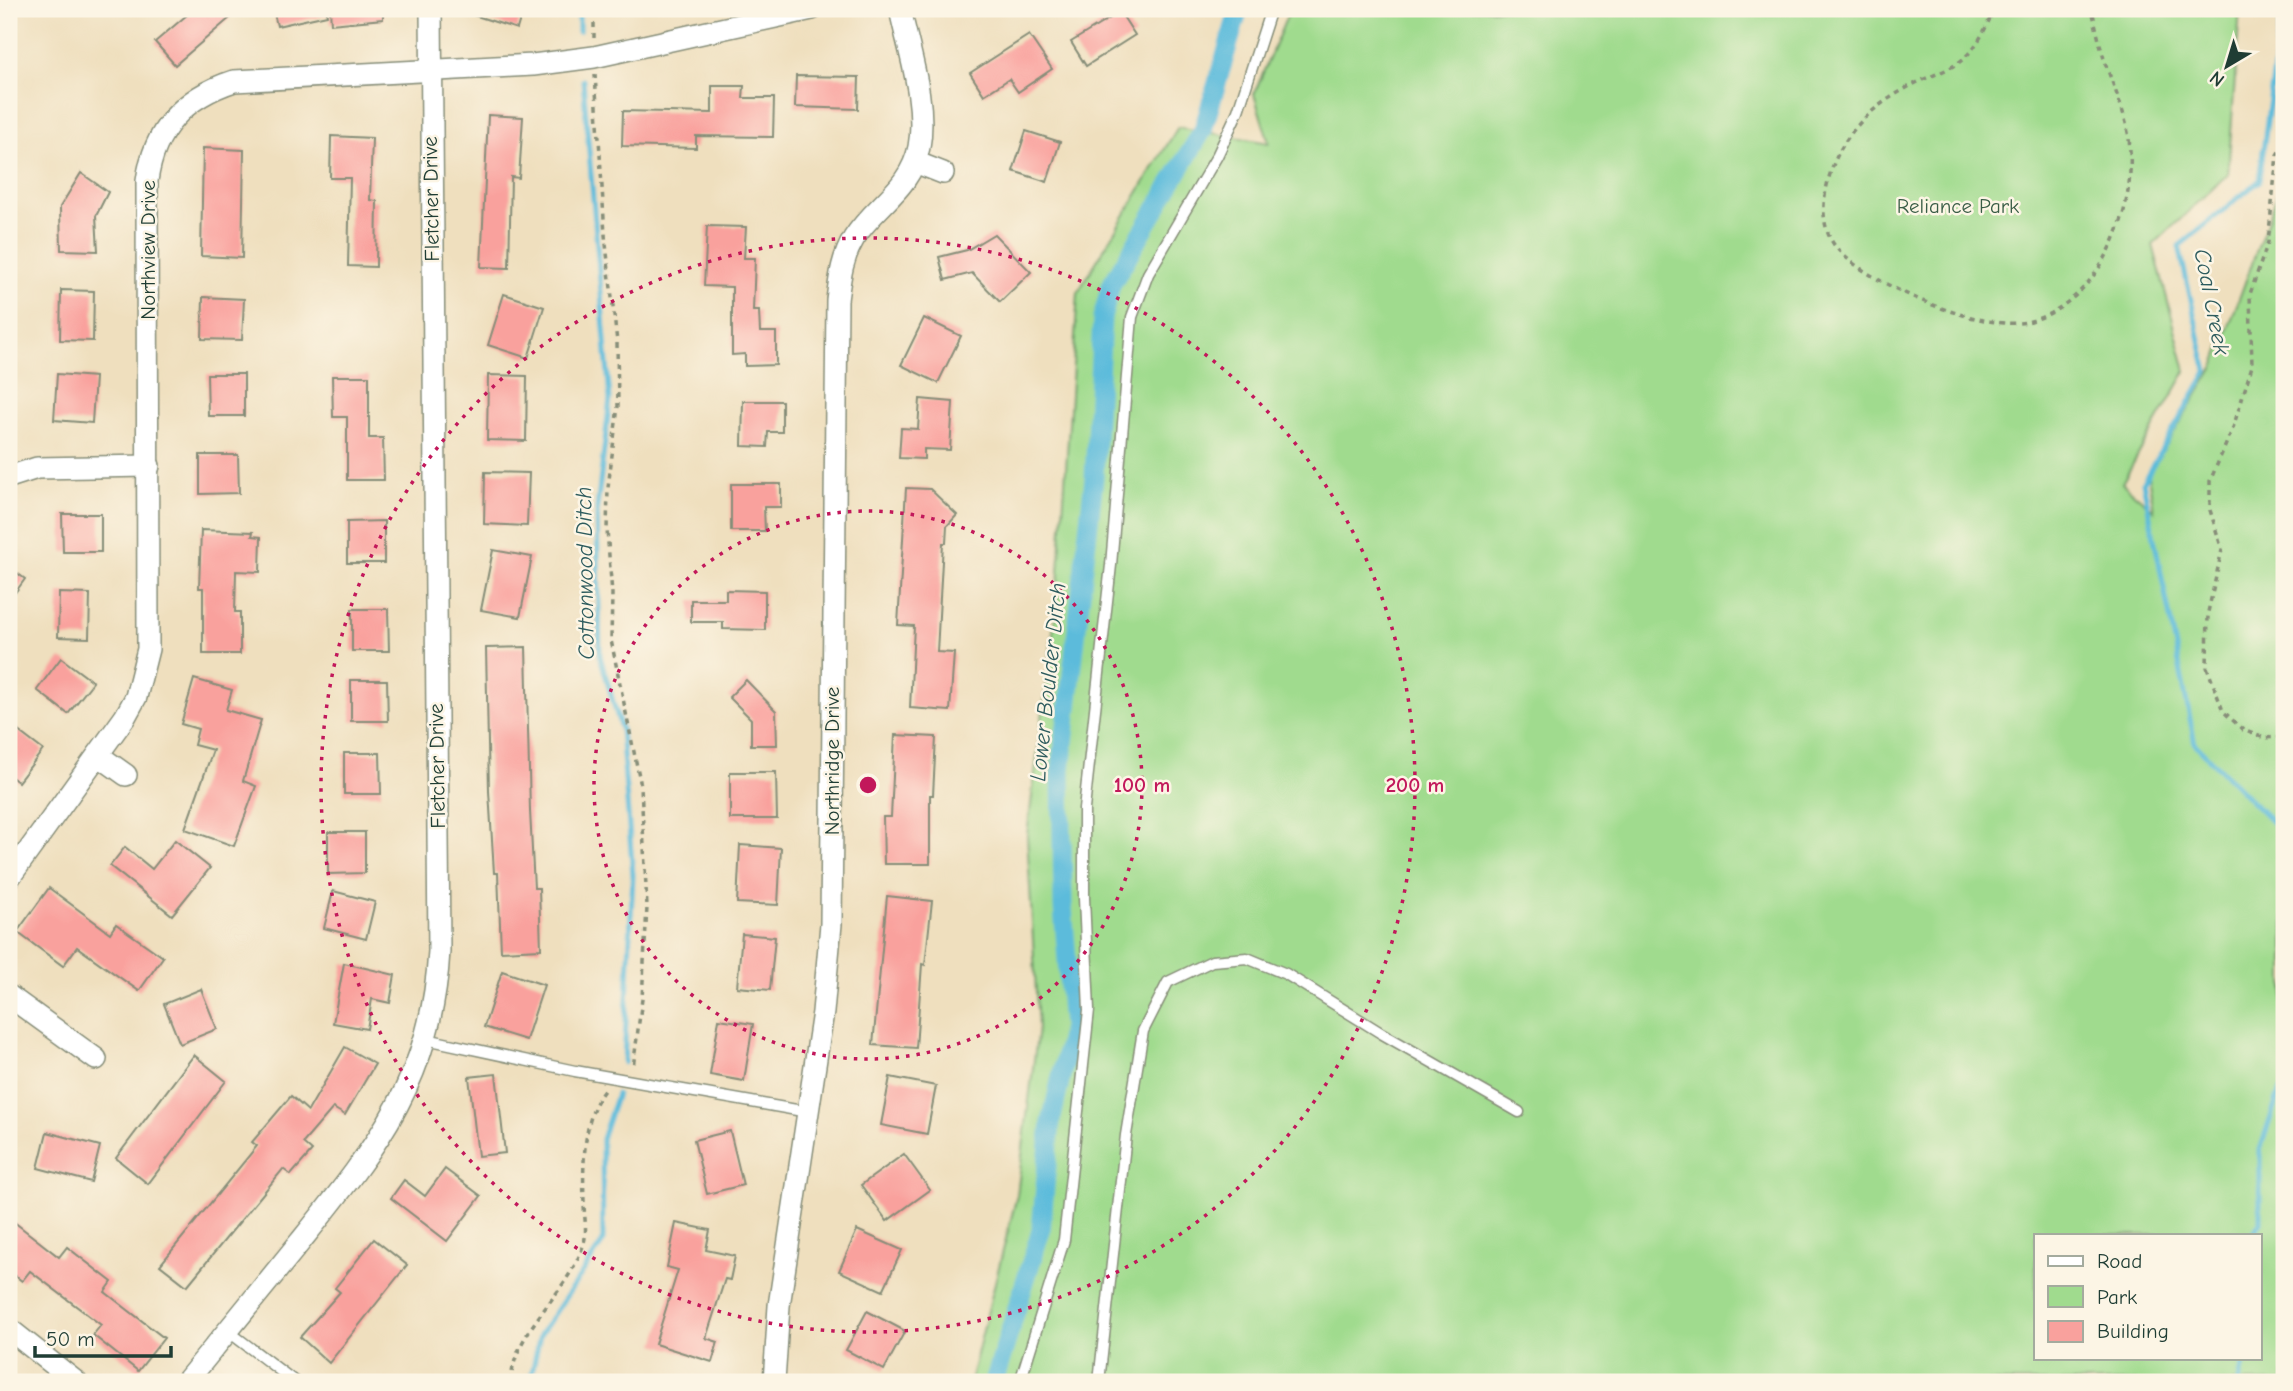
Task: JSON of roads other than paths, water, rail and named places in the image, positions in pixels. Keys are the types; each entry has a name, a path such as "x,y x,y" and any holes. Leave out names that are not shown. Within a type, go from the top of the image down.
{"street":[{"name":"Fletcher Drive","path":"186,1382 376,1144 410,1082 433,1013 439,951 431,9"},
{"name":"Northview Drive","path":"9,878 98,755 135,697 148,649 147,181 152,154 170,120 200,94 234,81 521,66 594,57 812,9"},
{"name":"Northridge Drive","path":"774,1382 779,1306 829,966 840,272 855,237 898,192 915,162 921,116 900,9"},
{"path":"915,162 943,173"},
{"path":"9,477 37,468 149,466"},
{"path":"98,755 126,775"},
{"path":"9,996 96,1059"},
{"path":"9,1328 76,1382"}],"lane":[{"path":"1020,1382 1064,1240 1090,1010 1084,898 1084,809 1111,565 1132,317 1148,274 1217,156 1238,111 1271,9"},
{"path":"1099,1382 1126,1135 1143,1031 1168,982 1212,961 1247,958 1286,974 1381,1034 1519,1112"},
{"path":"426,1039 476,1052 808,1112"},
{"path":"228,1331 295,1382"}],"waterway":[{"name":"Cottonwood Ditch","path":"579,9 579,31"},
{"name":"Lower Boulder Ditch","path":"994,1382 1041,1230 1051,1122 1072,1027 1063,907 1061,770 1094,478 1102,318 1111,285 1203,130 1239,9"},
{"name":"Coal Creek","path":"2282,9 2259,181 2179,246 2207,372 2143,482 2195,744 2284,834"},
{"name":"Cottonwood Ditch","path":"583,80 610,399 597,508 600,656 621,729 633,875 624,1063"},
{"name":"Coal Creek","path":"2253,1234 2260,1222 2260,1150 2280,1090 2284,1090"},
{"name":"Cottonwood Ditch","path":"530,1382 540,1335 603,1242 602,1139 617,1094"},
{"name":"Coal Creek","path":"2239,1382 2244,1360"}],"park label":[{"name":"Reliance Park","path":"1958,206"}]}
